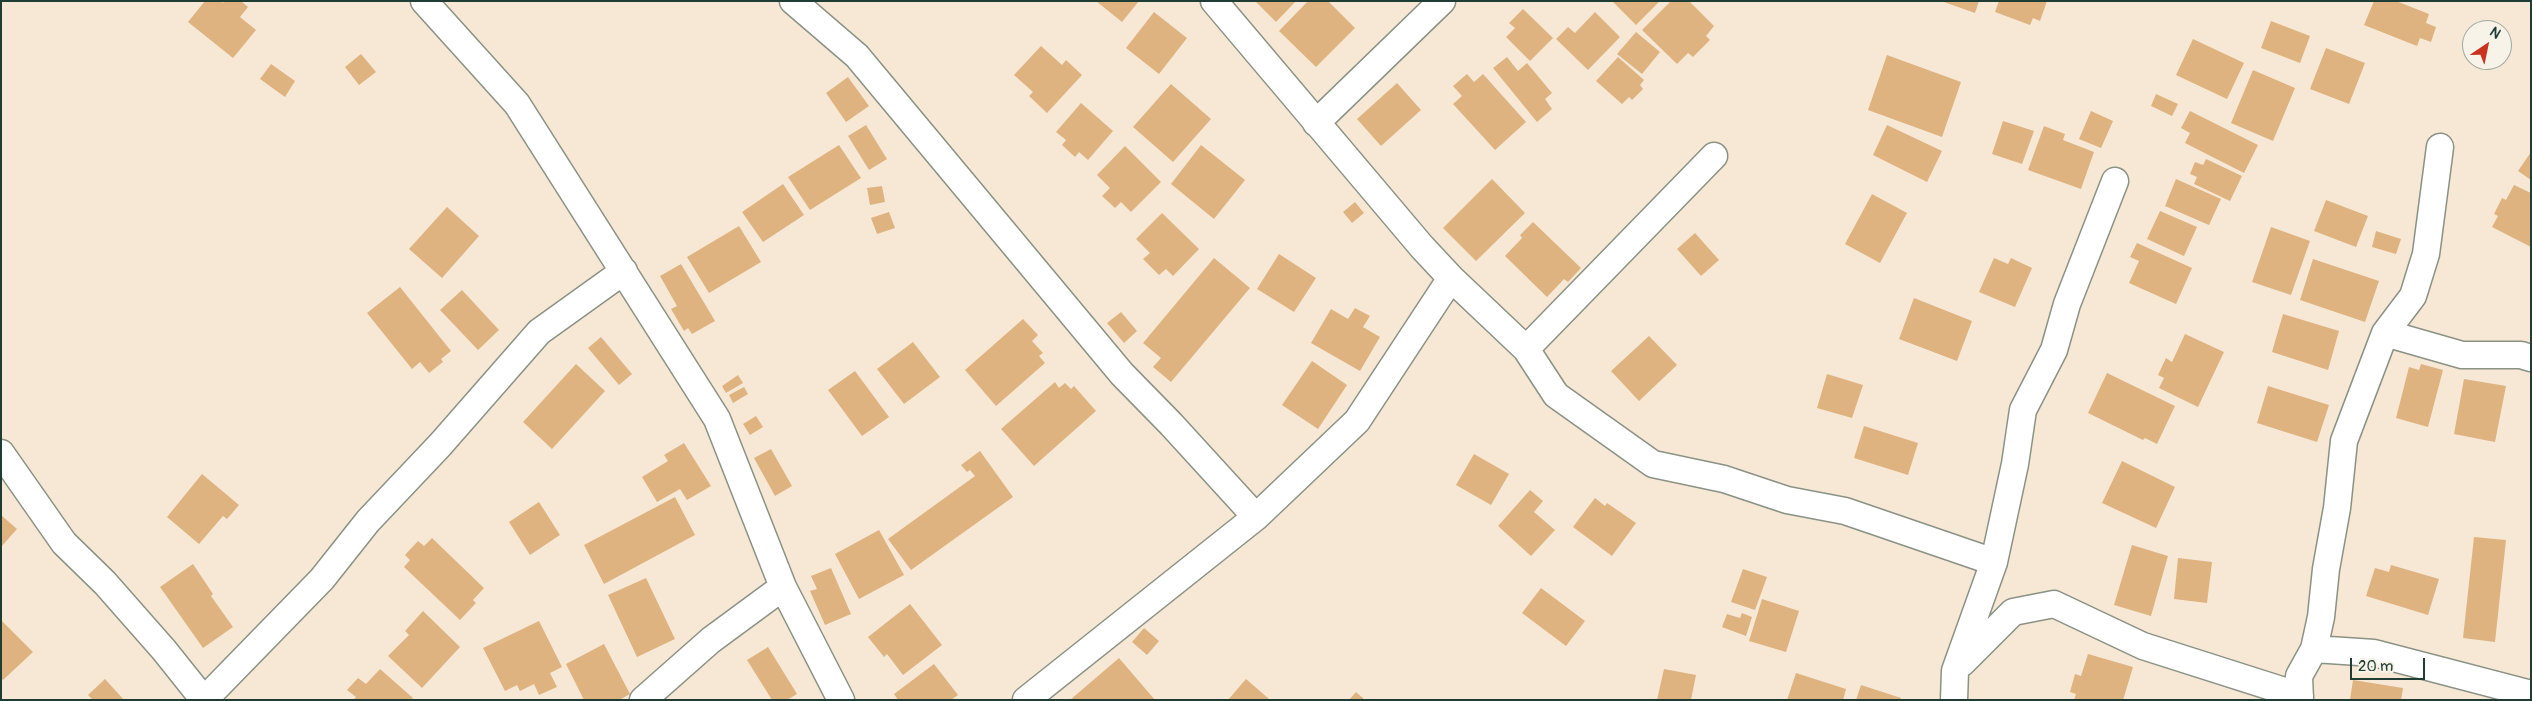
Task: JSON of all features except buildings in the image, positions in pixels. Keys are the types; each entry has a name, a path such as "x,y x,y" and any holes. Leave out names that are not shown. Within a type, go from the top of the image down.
{"street":[{"path":"424,1 517,104 717,419 783,587 841,700"},
{"path":"793,1 857,56 1122,374 1171,424 1256,517"},
{"path":"1214,1 1316,123 1451,278 1526,349 1556,395 1601,429 1653,464 1724,479 1787,500 1845,511 1994,562"},
{"path":"1316,123 1442,1"},
{"path":"1955,671 1993,630 2013,612 2054,604 2144,646 2300,698 2299,676 2314,649 2337,508 2344,441 2386,333 2413,296 2426,254 2440,147"},
{"path":"1526,349 1714,156"},
{"path":"1954,700 1955,671 1994,562 2015,464 2023,410 2054,350 2067,304 2115,181"},
{"path":"1,453 64,543 105,583 164,650 204,700 322,579 368,520 440,445 539,332 624,272"},
{"path":"1026,700 1256,517 1357,421 1451,278"},
{"path":"2386,333 2462,355 2521,355 2531,358"},
{"path":"643,700 711,640 783,587"},
{"path":"2314,649 2374,653 2531,694"}]}
